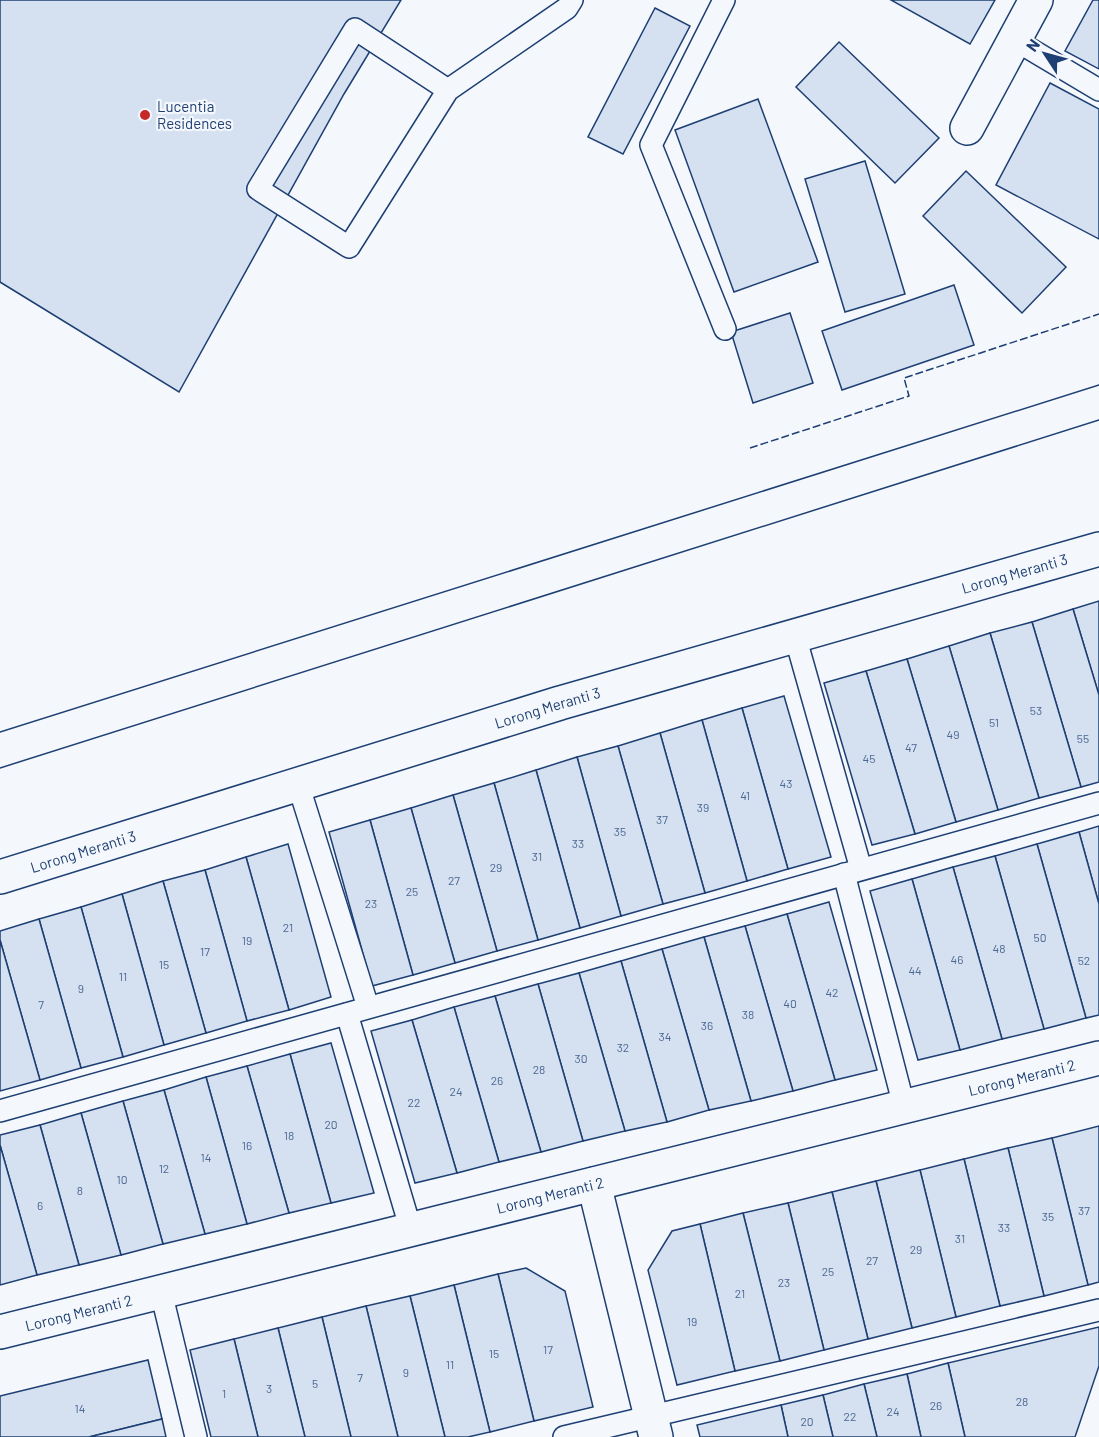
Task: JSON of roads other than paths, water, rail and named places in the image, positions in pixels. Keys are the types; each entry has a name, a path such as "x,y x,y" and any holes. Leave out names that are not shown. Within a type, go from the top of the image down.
{"street":[{"path":"967,128 1036,0"},
{"name":"Lorong Meranti 3","path":"0,877 560,703 1099,549"},
{"name":"Lorong Meranti 2","path":"0,1332 1099,1058"},
{"path":"594,1184 654,1427"}],"lane":[{"path":"448,90 355,29 258,189 349,247 448,90 567,8 572,0"},
{"path":"724,0 651,145 725,329"},
{"path":"1015,40 1099,90"},
{"path":"795,636 852,872 904,1106"},
{"path":"298,784 368,1007"},
{"path":"0,1111 1099,803"},
{"path":"347,1014 411,1230"},
{"path":"161,1292 196,1437"},
{"path":"564,1437 654,1427 1099,1310"}],"tram line":[{"path":"0,732 1099,385"},
{"path":"0,768 1099,420"}],"place":[{"name":"Lucentia Residences","path":"145,115"}]}
